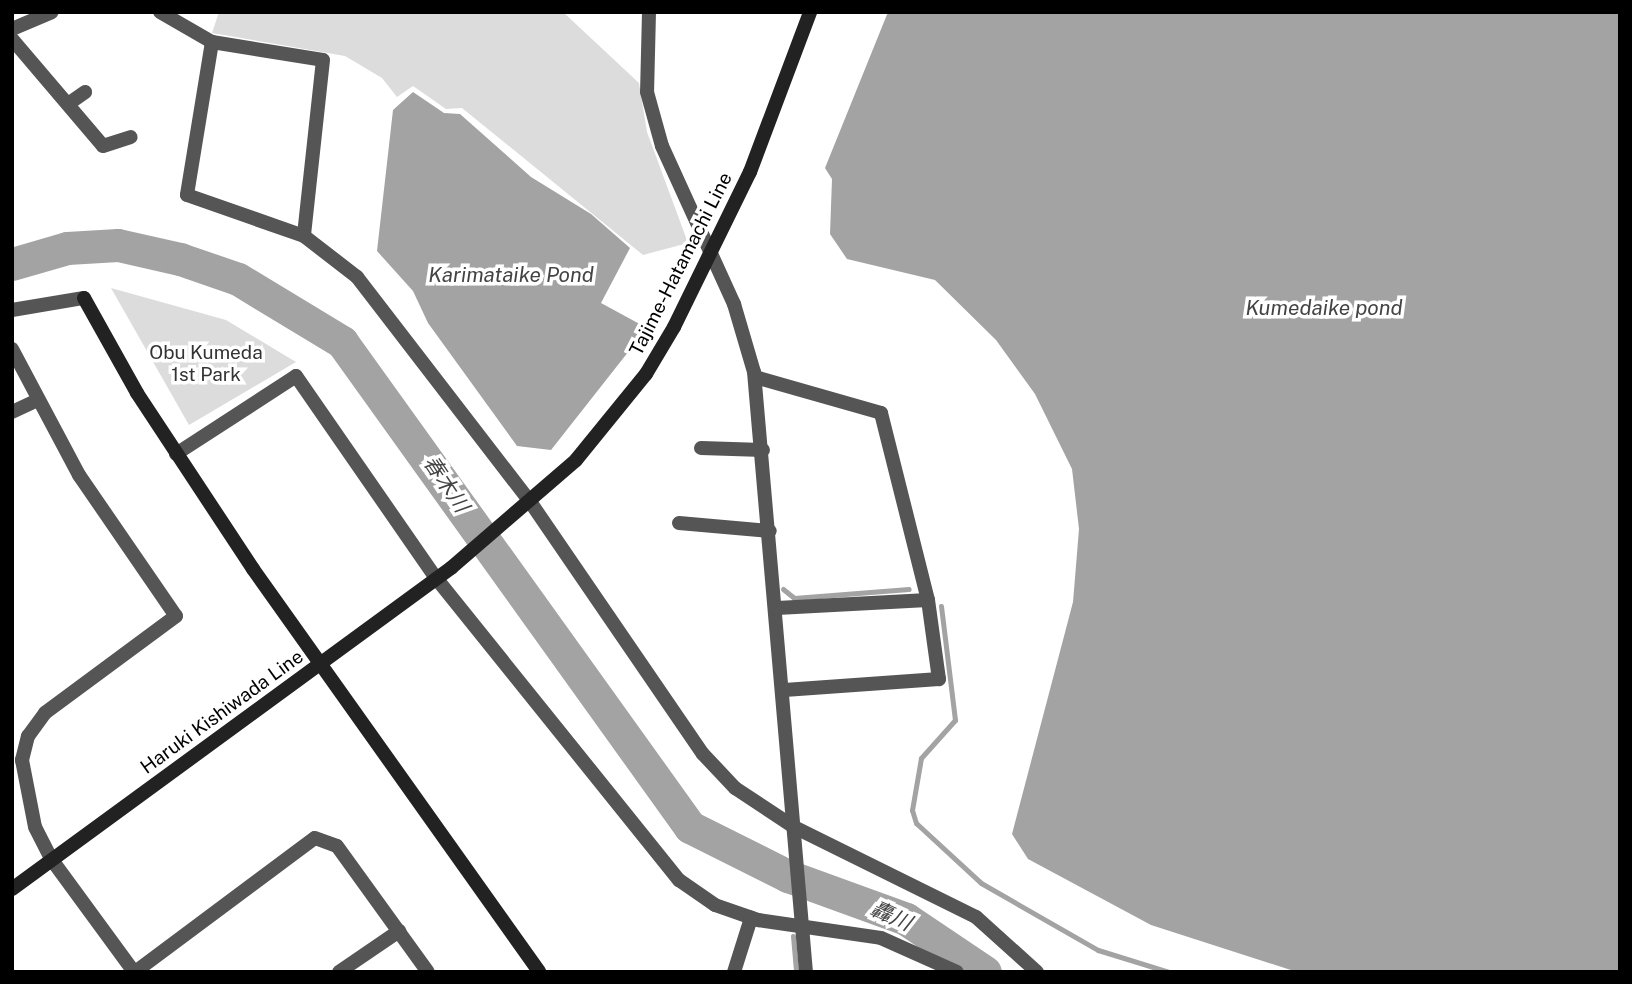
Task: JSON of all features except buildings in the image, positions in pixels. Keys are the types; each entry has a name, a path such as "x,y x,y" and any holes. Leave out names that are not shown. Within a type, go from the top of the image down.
{"street":[{"path":"12,29 52,12"},
{"path":"160,12 212,43 323,60 304,236"},
{"path":"649,12 647,92 662,146 711,253 755,377 777,608 806,972"},
{"name":"Tajime-Hatamachi Line","path":"436,578 502,528 576,460 646,374 711,253 810,12"},
{"path":"12,39 103,146 131,137"},
{"path":"212,43 187,195 304,236 357,277 531,503 703,754 735,788 794,827 976,917 1037,972"},
{"path":"68,104 85,92"},
{"path":"12,310 84,298 176,453 319,664 436,578"},
{"path":"12,349 36,401 176,616 45,713 28,736 24,788 52,860 134,972 315,838 337,846 428,972"},
{"path":"176,453 296,376 436,578 648,849 715,905 751,918 881,938 957,972"},
{"path":"755,377 881,413 928,600 939,679 784,690"},
{"path":"12,412 36,401"},
{"path":"701,448 763,450"},
{"path":"678,523 770,531"},
{"path":"777,608 928,600"},
{"name":"Haruki Kishiwada Line","path":"12,889 319,664 539,972"},
{"path":"734,972 751,918"},
{"path":"339,972 398,930"}],"green space":[{"path":"219,12 563,12 639,83 647,132 688,243 643,255 462,108 446,109 413,86 397,97 382,78 345,56 212,33"},
{"name":"Obu Kumeda 1st Park","path":"111,288 226,320 296,362 189,425"}],"water":[{"name":"Kumedaike pond","path":"888,12 1620,12 1620,972 1297,972 1151,925 1028,859 1012,834 1073,602 1079,529 1072,469 1035,394 996,340 935,280 847,259 830,234 832,179 825,168"},
{"name":"Karimataike Pond","path":"413,92 444,113 460,114 531,177 591,214 630,248 601,303 647,328 551,450 517,446 428,323 413,291 377,251 393,110"}],"waterway":[{"name":"春木川","path":"12,264 67,248 118,245 180,259 238,279 342,342 690,827 788,876 906,919 985,972"},
{"path":"783,589 794,598 909,589"},
{"path":"941,606 955,720 921,758 912,810 916,823 981,883 1098,950 1169,972"},
{"path":"793,936 796,972"}],"water label":[{"name":"轟川","path":"891,916"}]}
